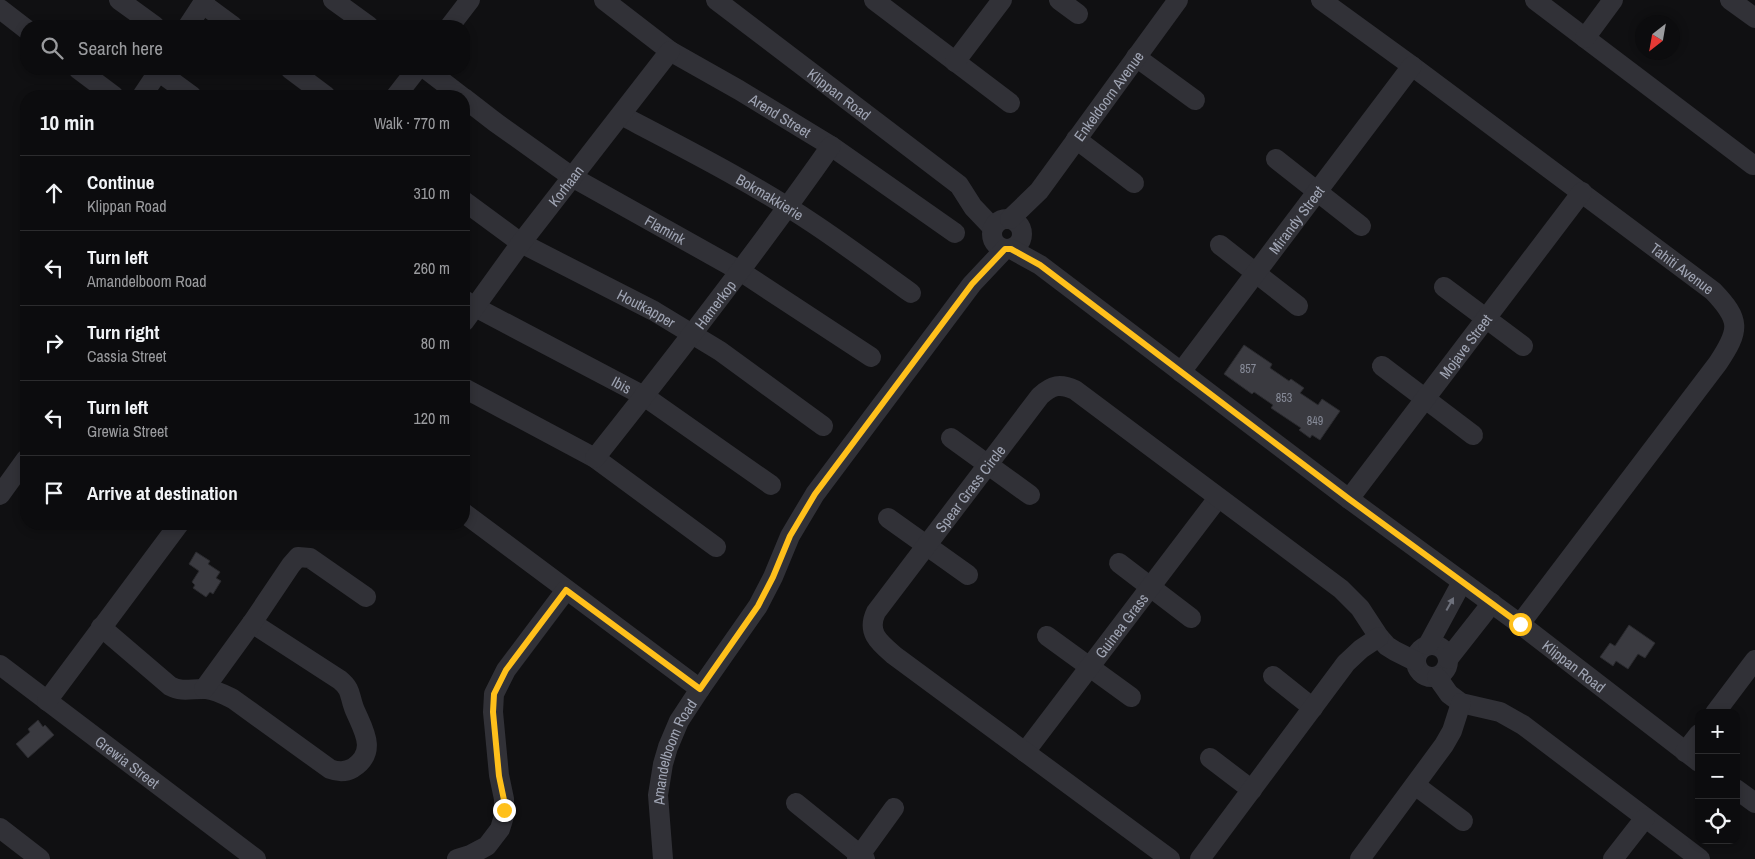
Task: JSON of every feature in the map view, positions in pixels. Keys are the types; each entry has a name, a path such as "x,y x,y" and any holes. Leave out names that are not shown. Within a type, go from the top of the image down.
{"street":[{"path":"119,0 147,20"},
{"path":"333,0 361,20"},
{"path":"455,20 470,0"},
{"name":"Arend Street","path":"604,0 670,51 831,146 956,232"},
{"name":"Klippan Road","path":"716,0 959,185 973,207 1007,234 1040,265 1349,499 1520,624 1692,757"},
{"path":"874,0 1010,103"},
{"path":"955,62 1002,0"},
{"path":"1059,0 1078,14"},
{"name":"Enkeldoorn Avenue","path":"1007,234 1178,0"},
{"name":"Tahiti Avenue","path":"1321,0 1713,290 1731,311 1735,331 1733,340 1520,624"},
{"path":"1535,0 1753,165"},
{"path":"1585,38 1614,0"},
{"path":"1730,0 1755,18"},
{"path":"192,20 204,2 226,20"},
{"path":"0,9 20,24"},
{"name":"Korhaan","path":"470,306 670,51"},
{"path":"1136,57 1195,100"},
{"name":"Mirandy Street","path":"1181,372 1412,66"},
{"path":"86,75 106,90"},
{"path":"146,90 156,75"},
{"path":"165,75 184,90"},
{"path":"298,75 318,90"},
{"path":"401,90 412,75"},
{"name":"Flamink","path":"434,75 453,90"},
{"name":"Flamink","path":"470,103 572,177 740,271 871,357"},
{"name":"Bokmakkierie","path":"621,115 705,159 788,207 911,293"},
{"path":"1076,139 1134,183"},
{"name":"Hamerkop","path":"595,458 693,334 831,146"},
{"path":"1276,160 1361,226"},
{"name":"Mojave Street","path":"1349,499 1582,192"},
{"name":"Houtkapper","path":"470,205 521,243 693,334 720,351 823,426"},
{"name":"Amandelboom Road","path":"663,859 658,795 663,764 679,721 758,606 773,577 790,536 810,500 972,284 1007,234"},
{"path":"1220,245 1298,306"},
{"path":"1444,287 1523,346"},
{"name":"Ibis","path":"470,311 644,396 771,485"},
{"path":"1382,366 1473,435"},
{"name":"Spear Grass Circle","path":"1170,859 895,656 876,638 873,631 872,624 876,612 1040,396 1048,389 1062,385 1075,390 1341,589 1360,608 1379,637 1395,651 1415,661"},
{"path":"470,391 595,458 716,547"},
{"path":"951,438 1030,494"},
{"path":"0,494 20,467"},
{"name":"Guinea Grass","path":"1025,752 1218,498"},
{"path":"470,518 700,689"},
{"path":"888,518 968,574"},
{"path":"47,700 174,530"},
{"path":"204,689 298,557 310,558 366,597"},
{"path":"1119,563 1191,618"},
{"path":"1428,645 1462,582"},
{"path":"456,859 470,855 487,846 500,829 504,816 504,800 499,776 493,712 494,694 506,670 566,590"},
{"path":"1448,659 1444,649 1433,644 1419,651 1415,661 1422,674 1432,678 1446,670 1448,659 1492,604"},
{"path":"101,628 170,686 187,691 204,689 220,693 233,699 330,769 346,771 355,766 363,758 366,750 366,738 346,685 252,623"},
{"path":"1047,636 1131,698"},
{"path":"1200,859 1354,655 1379,637"},
{"path":"1718,709 1755,660"},
{"name":"Grewia Street","path":"0,665 256,859"},
{"path":"1273,676 1313,708"},
{"path":"1437,676 1449,694 1461,703 1487,708 1510,718 1535,734 1700,859"},
{"path":"1360,859 1452,732 1461,703"},
{"path":"1210,758 1252,790"},
{"path":"1415,785 1463,821"},
{"path":"1740,792 1755,803"},
{"path":"796,803 861,858 894,808"},
{"path":"1614,859 1645,818"},
{"path":"0,828 40,859"}],"building":[{"path":"1244,345 1272,364 1270,368 1289,381 1291,379 1304,388 1300,393 1318,405 1322,399 1340,411 1320,440 1312,435 1310,438 1299,430 1301,428 1271,408 1273,405 1254,392 1252,394 1224,374"},
{"path":"196,552 210,561 208,564 220,572 216,578 221,581 213,594 210,592 206,597 193,588 195,585 192,582 199,571 189,564"},
{"path":"1629,625 1655,643 1645,658 1638,654 1628,669 1616,661 1613,666 1600,657 1610,643 1615,646"},
{"path":"38,720 43,727 45,725 54,735 28,758 16,744 30,732 28,729"}],"route":[{"path":"504,810 493,712 495,689 506,670 566,590 700,689 758,606 773,577 790,536 815,494 972,284 1005,249 1011,249 1040,265 1349,499 1520,624"}]}
